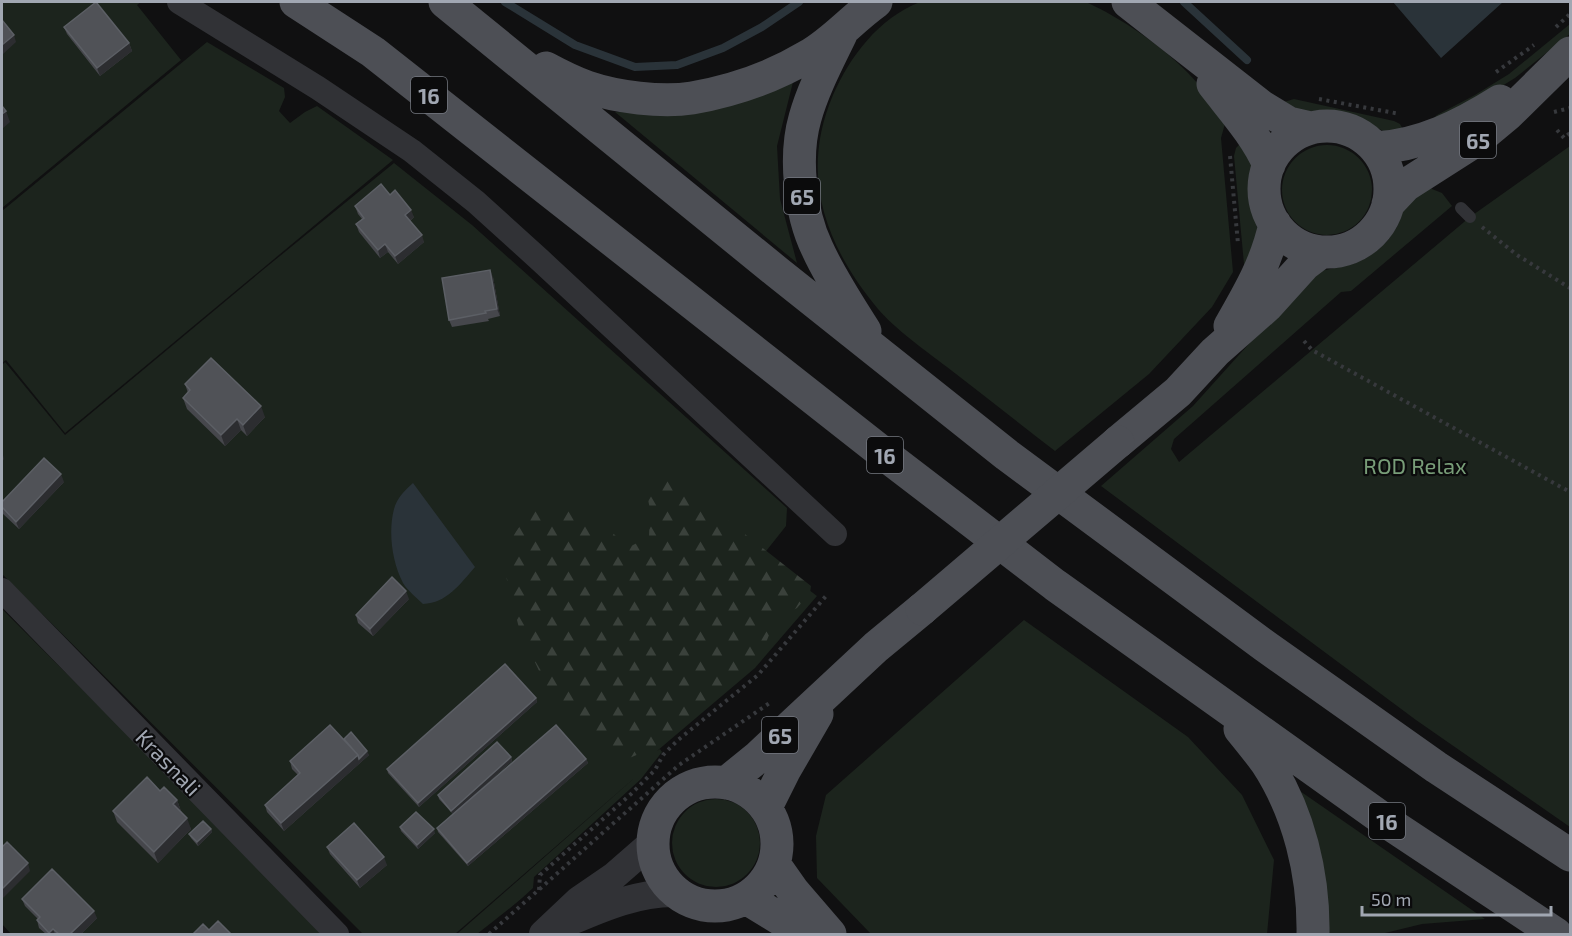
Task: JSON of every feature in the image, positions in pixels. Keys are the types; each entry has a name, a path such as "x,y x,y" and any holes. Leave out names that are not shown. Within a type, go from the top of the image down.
{"main road":[{"name":"16","path":"296,2 374,52 884,454 1055,585 1390,824 1556,934"},
{"path":"445,2 777,272 1007,455 1265,646 1436,767 1570,855"},
{"name":"65","path":"876,2 842,32 813,92 804,120 799,154 803,203 816,246 844,298 877,350"},
{"path":"1128,2 1261,106 1289,123 1311,128"},
{"path":"489,36 547,69 588,87 634,96 690,99 738,87 774,73 809,56 842,32"},
{"path":"1176,39 1243,122 1263,151 1269,165"},
{"name":"65","path":"1375,148 1408,145 1452,128 1483,112 1555,47"},
{"name":"65","path":"1388,204 1406,184 1478,139 1508,114 1555,47"},
{"name":"65","path":"1328,126 1346,129 1361,136 1375,148 1383,160 1390,190 1382,221 1371,235 1356,246 1339,251 1321,252 1307,249 1284,235 1268,211 1264,196 1269,165 1286,142 1311,128 1328,126"},
{"name":"65","path":"1215,352 1252,288 1269,250 1275,224"},
{"name":"65","path":"726,783 758,757 876,647 1178,392 1215,352 1267,306 1305,264 1321,252"},
{"name":"65","path":"766,807 833,686"},
{"path":"1221,703 1266,763 1287,802 1301,840 1307,866 1313,934"},
{"path":"716,781 735,784 752,793 766,807 775,825 778,844 774,864 764,883 746,898 734,903 714,906 695,902 677,893 664,879 657,866 652,842 656,823 665,806 679,792 696,784 716,781"},
{"path":"774,864 793,891 830,934"},
{"path":"746,898 805,934"}],"street":[{"path":"179,2 318,88 421,158 476,202 835,534"},
{"name":"Krasnali","path":"2,590 337,934"},
{"path":"545,932 579,900 631,862 652,842"},
{"path":"545,932 612,904 657,892 677,893"}],"path":[{"path":"1487,78 1555,47 1570,14"},
{"path":"1557,130 1564,138 1570,133"},
{"path":"1466,213 1517,255 1570,288"},
{"path":"1304,341 1312,350 1570,492"},
{"path":"539,891 540,875 631,794 655,770 663,755 678,740 758,675 826,596"},
{"path":"489,934 679,765 775,700"}],"green space":[{"path":"2,2 141,2 137,5 181,60 2,208"},
{"path":"920,2 1086,2 1127,24 1166,52 1193,78 1226,120 1221,138 1233,272 1212,307 1149,374 1055,451 911,340 885,317 859,285 844,260 823,208 818,181 818,153 823,125 840,80 857,53 879,28 905,9"},
{"path":"1570,24 1570,34 1515,78 1463,110 1434,118 1509,74"},
{"path":"207,42 284,88 285,97 279,111 290,123 317,106 393,160 65,433 6,360 2,363 2,211"},
{"path":"793,82 777,146 780,199 797,263 615,112 680,113"},
{"path":"1294,99 1394,121 1400,124 1407,137 1385,132 1346,113 1330,111 1306,114 1284,102"},
{"path":"1244,140 1252,167 1248,193 1259,235 1245,275 1234,156 1236,148"},
{"path":"1327,145 1344,148 1359,158 1369,173 1372,190 1369,207 1359,222 1344,232 1327,235 1310,232 1295,222 1285,207 1282,190 1285,173 1295,158 1310,148"},
{"name":"ROD Relax","path":"1570,146 1570,827 1416,720 1101,486 1193,406 1316,272 1353,264 1378,250 1397,227 1404,205 1428,185 1442,193 1452,206 1351,291 1341,292 1174,439 1171,449 1179,462 1470,217"},
{"path":"394,163 472,225 787,508 786,526 763,555 817,596 755,668 657,751 660,749 662,752 641,779 534,877 533,888 477,934 457,934 639,774 455,934 363,934 2,574 2,365 5,362 65,435"},
{"path":"656,478 671,479 811,586 810,593 797,608 775,620 763,650 692,718 653,748 620,762 548,690 519,628 505,572 510,539 531,512 555,506 584,513 613,533 627,548 649,537 650,509 646,490"},
{"path":"2,609 327,934 11,934 2,924"},
{"path":"1024,620 1188,737 1242,795 1274,860 1267,934 871,934 817,878 816,836 826,795"},
{"path":"1297,789 1485,919 1422,924 1381,934 1321,934"},
{"path":"716,799 733,802 747,812 757,826 760,843 757,860 747,874 733,884 716,887 699,884 685,874 675,860 672,843 675,826 685,812 699,802"}],"shaded area":[{"path":"1393,2 1503,2 1441,58"},
{"path":"413,483 475,567 458,586 446,596 432,603 423,604 403,583 392,547 392,518 395,505"}],"building":[{"path":"96,2 129,43 97,68 64,27"},
{"path":"2,20 14,35 2,45"},
{"path":"381,184 390,195 395,190 411,210 405,215 422,235 395,256 385,244 378,250 356,224 364,218 355,206"},
{"path":"490,270 497,309 449,320 442,278"},
{"path":"211,358 261,406 243,425 237,419 221,435 183,398 190,390 185,384"},
{"path":"44,458 61,474 16,522 2,507 2,502"},
{"path":"392,577 406,591 370,629 356,615"},
{"path":"505,664 536,698 418,803 387,769"},
{"path":"330,725 358,755 281,823 265,805 300,773 290,761"},
{"path":"556,725 586,759 467,863 437,828"},
{"path":"351,732 367,751 359,759 344,739"},
{"path":"497,742 511,757 451,811 438,795"},
{"path":"147,777 160,791 164,787 177,800 173,804 187,818 154,852 113,811"},
{"path":"416,812 434,829 417,845 400,827"},
{"path":"203,821 211,829 197,842 189,834"},
{"path":"354,823 384,857 357,880 327,847"},
{"path":"7,842 28,863 2,889 2,847"},
{"path":"52,869 94,911 70,934 59,934 53,929 49,933 37,920 40,917 22,899"},
{"path":"218,921 231,934 193,934 203,924 209,930"}],"waterway":[{"path":"505,2 575,45 635,67 677,65 723,48 762,27 799,2"},
{"path":"1184,2 1247,60"}]}
